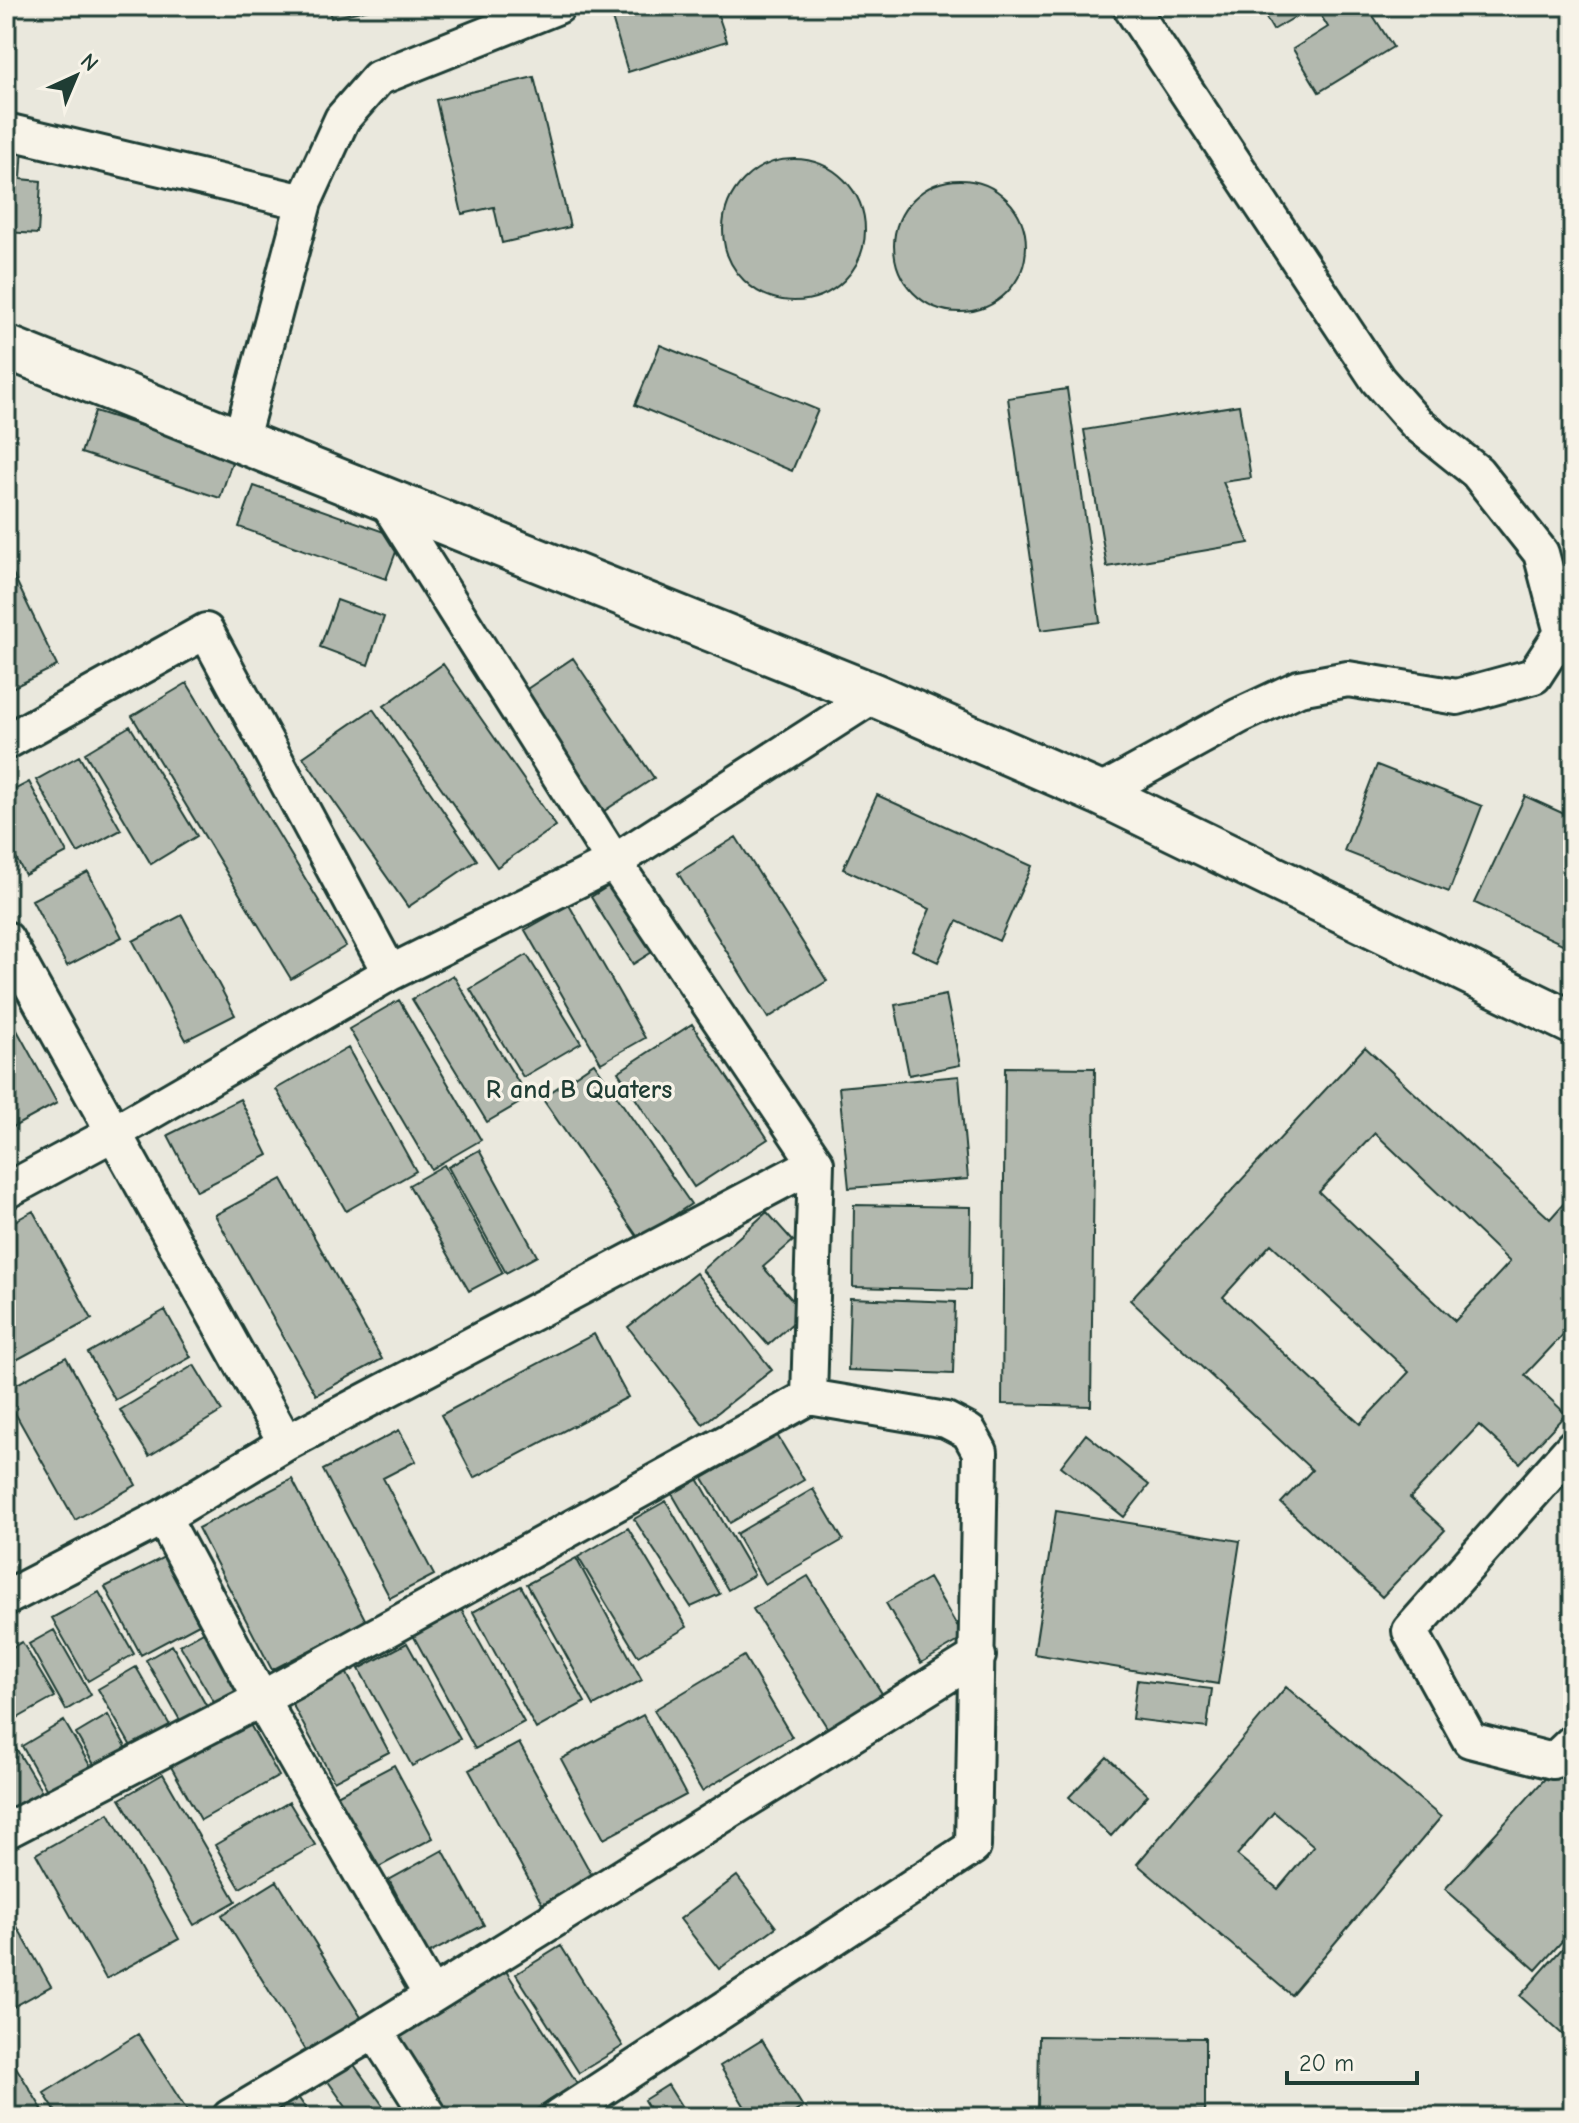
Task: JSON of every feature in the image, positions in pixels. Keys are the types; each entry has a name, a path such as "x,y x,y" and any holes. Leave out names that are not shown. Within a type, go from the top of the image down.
{"street":[{"path":"240,442 304,202 342,119 378,78 558,6"},
{"path":"1099,793 1239,716 1299,688 1348,679 1457,697 1534,676 1567,640 1541,553 1477,472 1416,423 1378,380 1130,6"},
{"path":"6,131 304,202"},
{"path":"6,347 874,695 1099,793 1573,1023"},
{"path":"385,499 614,862 816,1163 809,1397"},
{"path":"6,742 206,631 390,973"},
{"path":"6,1191 114,1133 390,973 614,862 874,695"},
{"path":"6,939 286,1443"},
{"path":"6,1598 163,1517 286,1443 816,1163"},
{"path":"6,1831 261,1699 809,1397 946,1420 969,1432 980,1452 973,1847 559,2117"},
{"path":"1573,1447 1410,1631 1470,1740 1553,1761 1573,1742"},
{"path":"163,1517 261,1699 431,1995"},
{"path":"230,2117 375,2031 978,1656"},
{"path":"375,2031 430,2117"}],"building":[{"path":"328,6 382,6 331,18"},
{"path":"641,6 715,6 727,41 628,72 611,15"},
{"path":"1259,6 1314,6 1273,30"},
{"path":"1315,6 1367,6 1393,47 1319,92 1293,49 1328,27"},
{"path":"534,77 570,227 502,243 494,207 462,214 436,100"},
{"path":"6,144 23,146 21,179 41,181 38,234 6,232"},
{"path":"794,159 821,164 844,180 860,203 865,230 860,257 844,280 821,296 794,301 767,296 744,280 728,257 723,230 728,203 744,180 767,164"},
{"path":"960,180 985,185 1006,200 1021,221 1026,246 1021,271 1006,292 985,307 960,312 935,307 914,292 899,271 894,246 899,221 914,200 935,185"},
{"path":"660,345 818,410 792,471 635,405"},
{"path":"1067,389 1100,622 1041,630 1008,398"},
{"path":"1239,405 1251,478 1223,482 1249,543 1107,567 1084,430"},
{"path":"95,411 234,456 220,498 81,453"},
{"path":"254,486 401,538 386,579 239,527"},
{"path":"13,574 57,666 6,691 6,578"},
{"path":"337,600 384,617 368,665 320,647"},
{"path":"573,658 654,778 601,813 521,693"},
{"path":"443,664 556,826 497,867 384,706"},
{"path":"187,683 346,946 291,979 132,716"},
{"path":"373,709 477,860 408,907 303,757"},
{"path":"130,726 197,836 151,864 85,753"},
{"path":"79,756 121,830 78,853 36,780"},
{"path":"1377,765 1482,806 1449,892 1344,851"},
{"path":"29,782 67,853 25,875 6,840 6,794"},
{"path":"877,795 1032,866 999,941 957,921 938,962 912,950 930,909 843,869"},
{"path":"1525,796 1573,818 1573,949 1475,903"},
{"path":"736,837 827,981 768,1018 678,873"},
{"path":"88,872 122,937 67,966 32,900"},
{"path":"618,880 660,947 633,964 591,897"},
{"path":"569,905 645,1038 601,1063 525,930"},
{"path":"182,915 235,1015 186,1040 133,941"},
{"path":"527,955 581,1043 523,1077 470,989"},
{"path":"453,975 528,1098 487,1122 412,999"},
{"path":"946,995 960,1065 909,1075 895,1005"},
{"path":"399,1000 481,1140 431,1169 349,1029"},
{"path":"6,1010 57,1103 6,1131"},
{"path":"692,1024 768,1139 694,1187 618,1072"},
{"path":"1365,1047 1550,1219 1573,1193 1573,1324 1525,1375 1566,1414 1520,1463 1479,1425 1410,1498 1445,1530 1382,1597 1281,1503 1312,1470 1130,1300","holes":["1375,1133 1510,1262 1455,1321 1319,1192","1271,1244 1409,1372 1360,1424 1223,1297"]},
{"path":"348,1048 416,1171 346,1211 276,1089"},
{"path":"594,1063 691,1204 639,1239 542,1098"},
{"path":"1005,1067 1095,1068 1091,1406 1002,1404"},
{"path":"959,1076 968,1179 849,1188 839,1087"},
{"path":"240,1099 268,1155 197,1191 168,1135"},
{"path":"479,1150 537,1256 506,1273 448,1167"},
{"path":"444,1165 503,1273 469,1291 409,1185"},
{"path":"282,1179 382,1359 316,1395 215,1215"},
{"path":"854,1205 971,1207 970,1290 853,1287"},
{"path":"33,1211 92,1319 7,1365 6,1226"},
{"path":"767,1212 793,1241 763,1267 804,1313 768,1345 702,1270"},
{"path":"696,1273 772,1370 703,1424 628,1327"},
{"path":"850,1298 955,1302 953,1374 848,1370"},
{"path":"165,1310 191,1357 115,1400 88,1353"},
{"path":"594,1334 628,1397 474,1478 441,1415"},
{"path":"66,1357 136,1485 75,1520 6,1397 6,1390"},
{"path":"194,1365 222,1411 149,1456 120,1410"},
{"path":"399,1430 416,1461 383,1478 434,1575 390,1598 323,1470"},
{"path":"1086,1434 1149,1485 1124,1517 1061,1466"},
{"path":"777,1435 804,1480 730,1523 703,1478"},
{"path":"697,1477 754,1575 728,1590 671,1492"},
{"path":"292,1479 366,1621 272,1670 198,1528"},
{"path":"813,1489 843,1540 765,1585 736,1534"},
{"path":"666,1501 720,1594 691,1607 634,1519"},
{"path":"1056,1511 1240,1541 1218,1684 1034,1654"},
{"path":"628,1528 687,1627 638,1656 578,1557"},
{"path":"164,1557 199,1624 141,1655 105,1587"},
{"path":"576,1558 642,1680 594,1706 527,1584"},
{"path":"808,1576 888,1703 833,1737 753,1609"},
{"path":"929,1578 964,1638 921,1663 886,1603"},
{"path":"521,1586 585,1702 536,1729 473,1612"},
{"path":"99,1592 134,1654 88,1681 52,1618"},
{"path":"456,1600 524,1722 475,1749 408,1626"},
{"path":"54,1630 91,1695 66,1710 29,1644"},
{"path":"207,1630 246,1695 219,1711 180,1645"},
{"path":"22,1642 55,1697 16,1719 6,1702 6,1651"},
{"path":"407,1643 460,1739 412,1766 359,1669"},
{"path":"172,1645 207,1707 181,1722 146,1660"},
{"path":"744,1656 792,1737 702,1791 654,1710"},
{"path":"136,1667 171,1727 132,1748 98,1689"},
{"path":"345,1670 389,1752 334,1781 290,1700"},
{"path":"1137,1680 1212,1689 1207,1728 1132,1719"},
{"path":"1286,1687 1441,1817 1291,1995 1137,1864","holes":["1274,1812 1314,1846 1278,1889 1237,1855"]},
{"path":"108,1715 130,1754 99,1773 76,1734"},
{"path":"643,1715 686,1795 604,1839 561,1759"},
{"path":"64,1721 92,1769 49,1794 22,1746"},
{"path":"248,1721 279,1776 201,1820 170,1765"},
{"path":"519,1743 593,1877 542,1904 469,1770"},
{"path":"14,1745 44,1795 6,1818 6,1750"},
{"path":"1107,1757 1148,1795 1111,1836 1069,1797"},
{"path":"1561,1761 1573,1771 1573,1929 1536,1970 1445,1889"},
{"path":"394,1765 433,1838 377,1868 337,1795"},
{"path":"163,1774 236,1901 194,1925 120,1799"},
{"path":"289,1802 315,1845 240,1888 215,1845"},
{"path":"109,1813 179,1939 106,1979 36,1854"},
{"path":"443,1850 484,1925 428,1954 389,1880"},
{"path":"737,1876 776,1927 719,1969 680,1919"},
{"path":"277,1881 367,2027 312,2060 222,1915"},
{"path":"6,1907 51,1986 6,2011"},
{"path":"1567,1943 1573,1949 1573,2044 1520,1996"},
{"path":"561,1946 623,2046 579,2073 516,1974"},
{"path":"499,1960 577,2083 524,2117 446,2117 390,2030"},
{"path":"138,2034 191,2117 59,2117 44,2093"},
{"path":"1039,2036 1205,2038 1205,2111 1038,2109"},
{"path":"762,2040 803,2107 787,2117 751,2117 720,2066"},
{"path":"6,2051 47,2117 6,2117"},
{"path":"350,2059 391,2117 353,2117 325,2077"},
{"path":"668,2085 688,2117 654,2117 644,2100"},
{"path":"293,2090 312,2117 254,2117"}],"district":[{"name":"R and B Quaters","path":"579,1090"}]}
